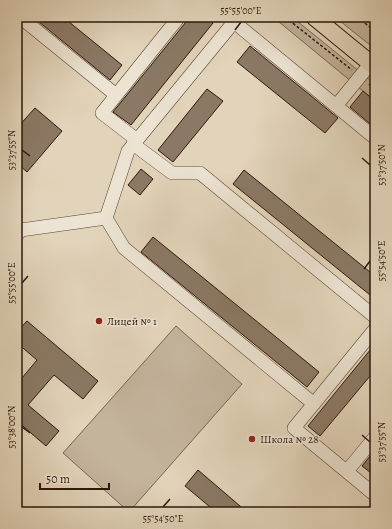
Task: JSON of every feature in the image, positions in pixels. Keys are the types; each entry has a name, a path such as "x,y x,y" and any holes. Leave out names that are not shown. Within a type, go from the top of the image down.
{"main road":[{"path":"314,17 373,65"}],"lane":[{"path":"20,17 116,95"},
{"path":"179,17 102,113 172,173 200,173 375,317"},
{"path":"314,404 124,248 106,218 128,151 233,19 375,138"},
{"path":"336,106 360,77 373,65"},
{"path":"17,235 21,230 106,218"},
{"path":"375,329 294,428 375,495"},
{"path":"347,471 375,437"}],"path":[{"path":"285,17 375,89"},
{"path":"357,17 375,31"}],"shaded area":[{"path":"273,17 292,17 375,84 375,101"},
{"path":"335,17 375,17 375,49"},
{"path":"176,326 242,384 129,512 63,453"}],"building":[{"path":"33,17 63,17 122,65 110,80"},
{"path":"190,17 205,17 213,23 131,125 113,112"},
{"path":"250,46 338,118 325,133 237,62"},
{"path":"207,89 223,101 173,162 158,150"},
{"path":"363,91 375,101 375,128 350,107"},
{"path":"35,108 62,131 27,172 17,163 17,128"},
{"path":"141,169 153,179 140,195 128,185"},
{"path":"244,170 375,276 375,299 233,184"},
{"path":"153,237 319,372 307,387 141,252"},
{"path":"27,321 98,381 83,399 54,375 28,405 59,431 46,446 17,421 17,384 37,360 17,343 17,332"},
{"path":"375,344 375,370 320,436 308,426"},
{"path":"375,450 375,476 362,466"},
{"path":"198,470 247,512 216,512 185,486"}],"place":[{"name":"Лицей № 1","path":"99,321"},
{"name":"Школа № 28","path":"252,439"}]}
